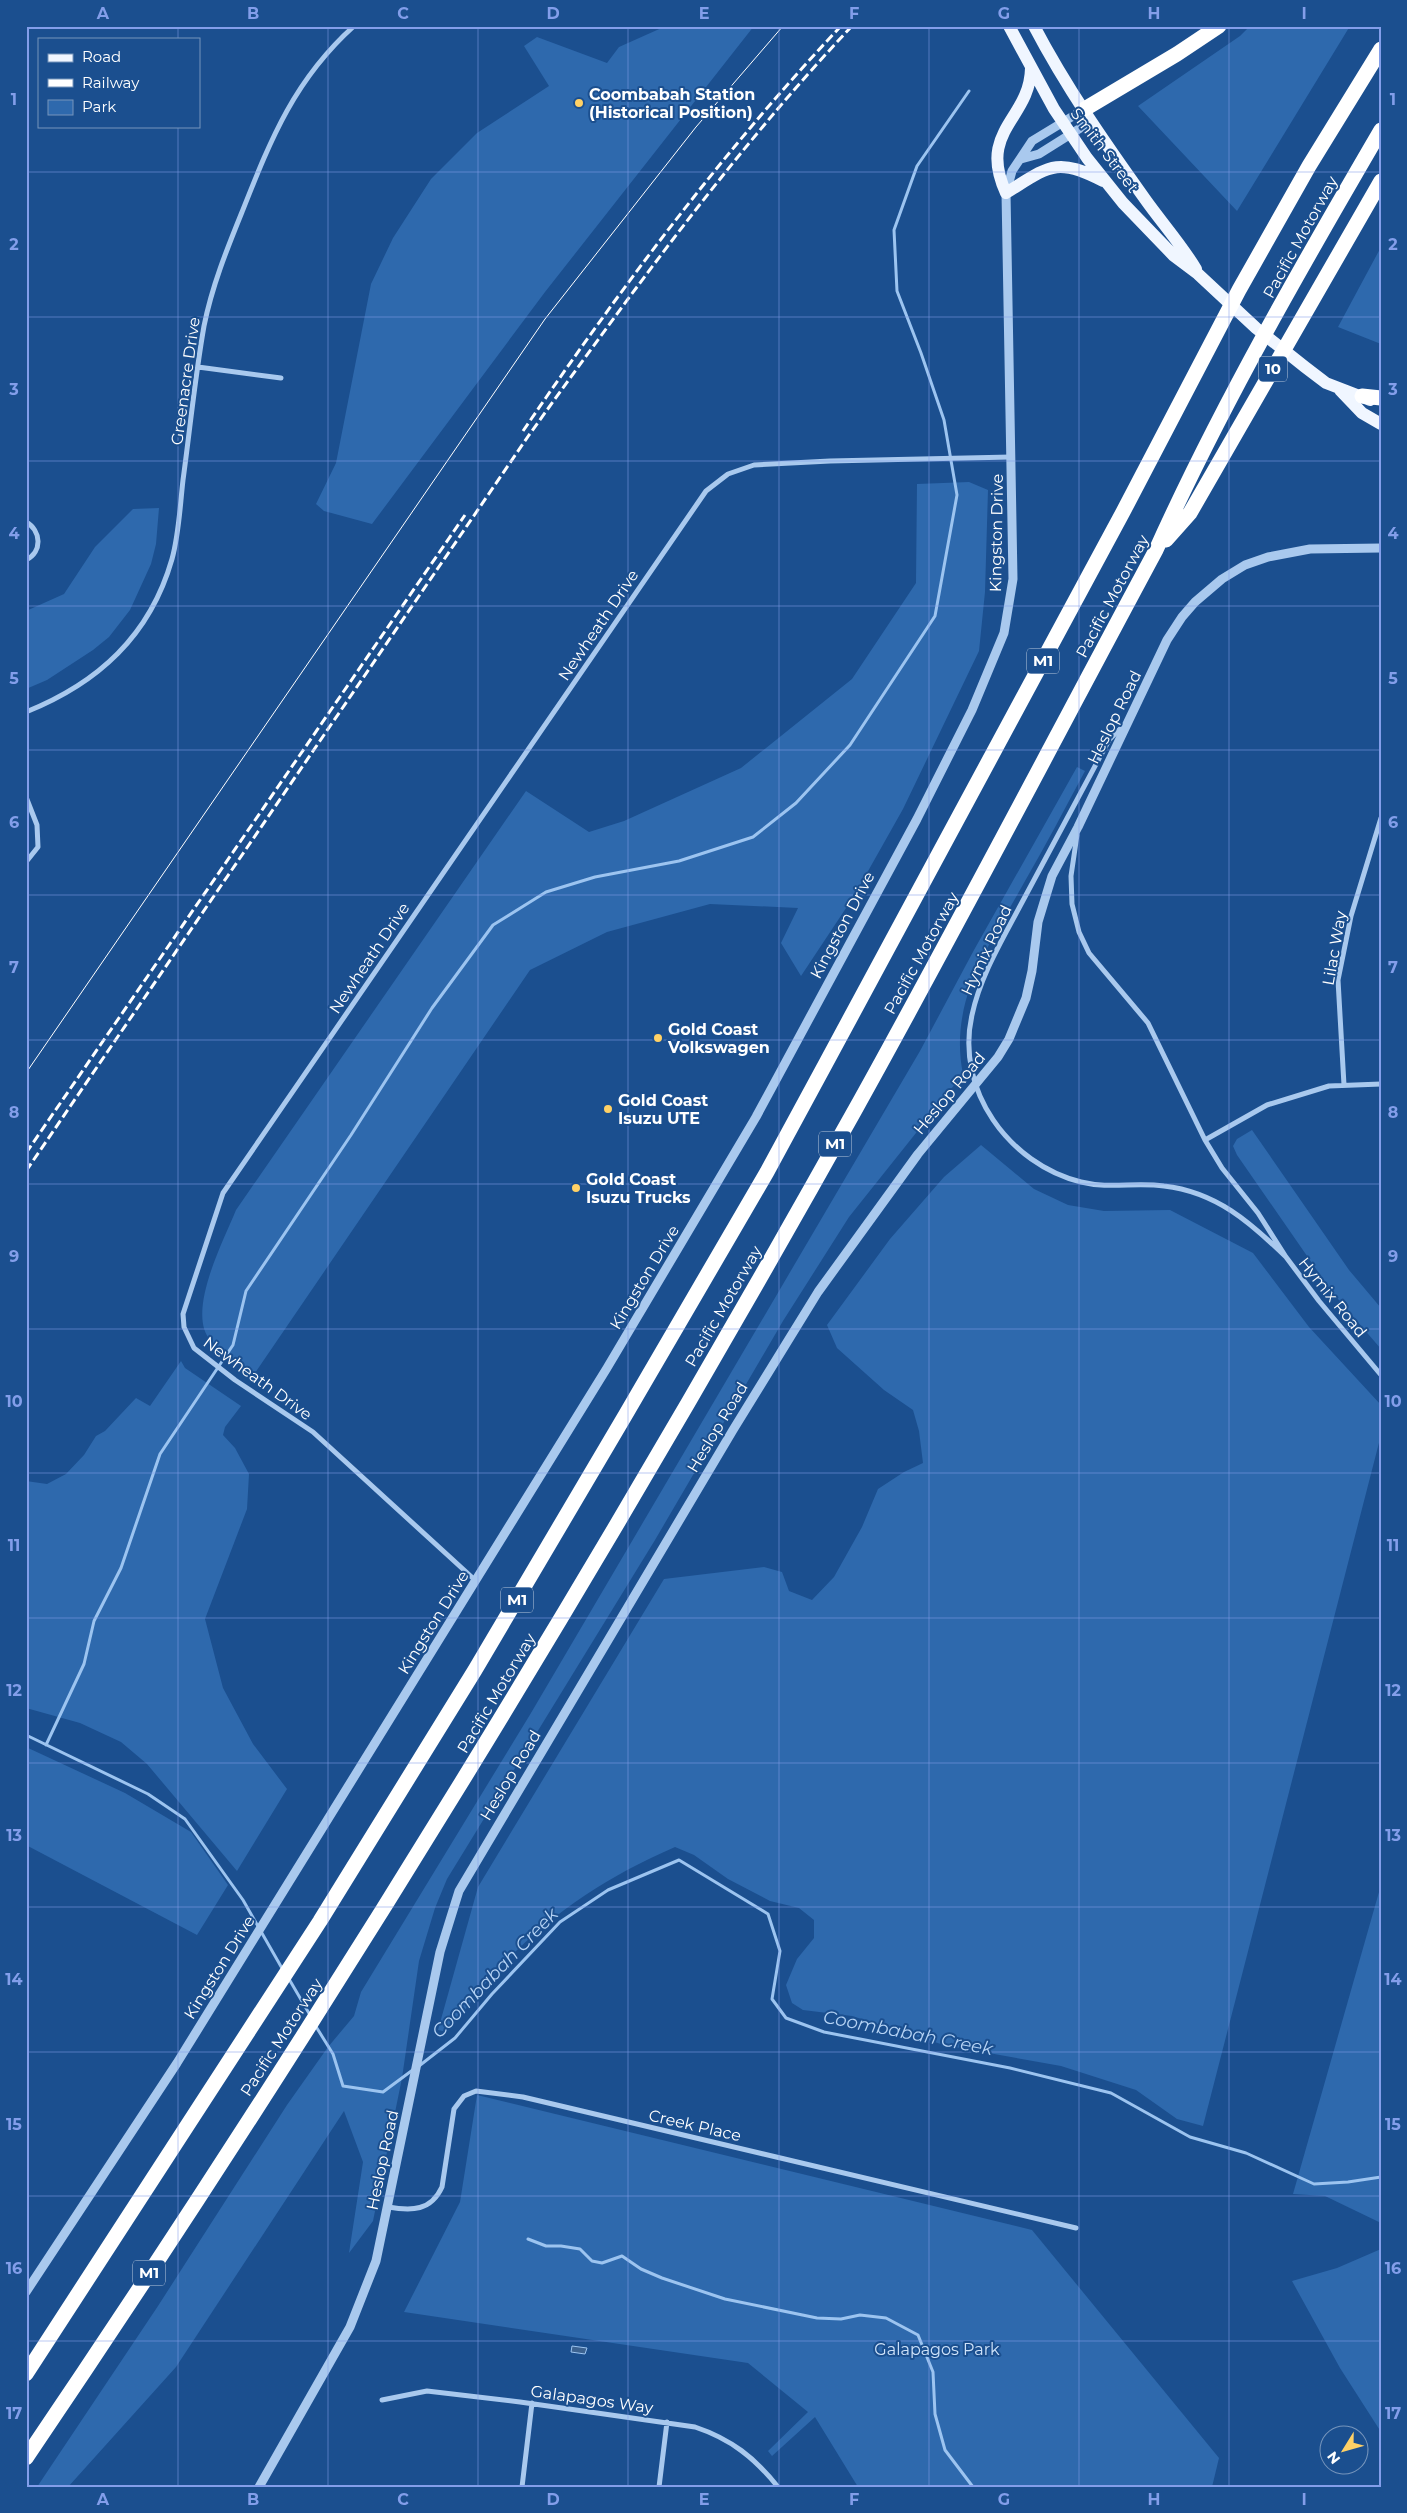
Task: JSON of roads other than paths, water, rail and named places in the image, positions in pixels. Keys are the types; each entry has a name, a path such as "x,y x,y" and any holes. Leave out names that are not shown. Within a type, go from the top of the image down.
{"highway":[{"path":"1086,116 1219,26"},
{"name":"Pacific Motorway","path":"26,2374 320,1921 480,1661 767,1172 1118,521 1239,290 1309,166 1381,48"},
{"name":"Pacific Motorway","path":"26,2458 353,1958 516,1694 637,1491 808,1194 944,950 1156,550 1186,485 1227,407 1322,231 1381,130"},
{"name":"10","path":"1156,550 1190,513 1381,180"},
{"path":"1362,396 1381,398"}],"main road":[{"name":"Smith Street","path":"1009,26 1070,134 1107,183 1174,256 1198,274 1256,328 1326,383 1381,405"},
{"name":"Smith Street","path":"1034,26 1086,116 1153,210 1184,249 1198,274"},
{"path":"1031,68 1028,91 1008,124 999,146 998,175 1006,194 1037,173 1052,167 1081,170 1107,183"},
{"name":"Smith Street","path":"1338,388 1362,413 1381,424"}],"street":[{"name":"Greenacre Drive","path":"26,712 70,692 105,666 129,641 157,599 175,546 198,367 205,324 217,280 273,134 304,81 354,26"},
{"path":"1021,158 1039,154 1070,134 1086,116"},
{"name":"Kingston Drive","path":"26,2292 213,2006 644,1306 756,1117 916,819 972,710 1004,632 1013,579 1006,194 1012,171 1032,142 1063,123 1086,116"},
{"path":"198,367 281,378"},
{"name":"Newheath Drive","path":"476,1581 313,1432 204,1358 187,1338 183,1314 223,1193 706,491 728,474 754,465 930,458 1011,457"},
{"path":"26,522 33,526 39,539 37,550 32,557 26,560"},
{"name":"Heslop Road","path":"259,2487 350,2327 376,2260 446,1927 468,1873 783,1347 855,1239 1009,1039 1019,1018 1032,971 1043,901 1058,861 1078,827 1167,640 1195,602 1222,579 1245,566 1286,552 1335,548 1381,548"},
{"name":"Hymix Road","path":"1130,718 1108,740 976,995 971,1017 969,1052 981,1097 989,1116 1008,1139 1034,1162 1048,1170 1065,1177 1098,1185 1163,1186 1196,1193 1246,1220 1286,1257"},
{"path":"26,797 37,824 38,847 26,862"},
{"name":"Lilac Way","path":"1344,1085 1338,980 1351,916 1381,818"},
{"name":"Hymix Road","path":"1078,827 1071,876 1072,904 1079,932 1089,953 1148,1023 1205,1140 1222,1168 1258,1213 1286,1257 1319,1301 1381,1375"},
{"path":"1205,1140 1267,1105 1329,1086 1381,1084"},
{"name":"Creek Place","path":"388,2207 421,2209 438,2197 442,2187 454,2109 464,2096 476,2091 523,2097 1076,2228"},
{"name":"Galapagos Way","path":"382,2400 427,2391 667,2422 719,2435 759,2464 778,2487"},
{"path":"522,2487 532,2404"},
{"path":"659,2487 667,2422"}],"waterway":[{"path":"46,1745 84,1664 94,1621 121,1568 160,1454 233,1345 246,1291 351,1135 432,1008 493,925 546,892 595,877 679,861 753,837 796,803 850,745 935,616 957,495 944,420 897,291 894,230 917,166 969,91"},
{"name":"Coombabah Creek","path":"26,1735 148,1794 185,1819 243,1900 283,1970"},
{"name":"Coombabah Creek","path":"419,2066 455,2038 492,1994 560,1922 608,1890 679,1860 768,1914 780,1951 772,1999 786,2018 824,2032 1010,2068 1111,2093 1190,2137 1246,2153 1314,2184 1348,2182 1381,2177"},
{"name":"Coombabah Creek","path":"289,1979 310,2015"},
{"name":"Coombabah Creek","path":"315,2025 333,2054 343,2086 383,2092 414,2069"},
{"path":"528,2239 546,2246 580,2249 592,2261 602,2263 622,2256 641,2269 662,2278 725,2299 817,2318 841,2319 860,2315 886,2318 918,2335 933,2372 935,2414 945,2450 973,2487"}],"tram line":[{"path":"26,1073 545,319 696,127 783,26"}],"railway":[{"path":"523,431 597,325 674,222 755,122 841,26"},
{"path":"26,1171 529,435 644,277 724,174 808,74 852,26"},
{"path":"26,1153 465,515"}],"place":[{"name":"Coombabah Station (Historical Position)","path":"579,103"},
{"name":"Gold Coast Volkswagen","path":"658,1038"},
{"name":"Gold Coast Isuzu UTE","path":"608,1109"},
{"name":"Gold Coast Isuzu Trucks","path":"576,1188"}],"park label":[{"name":"Galapagos Park","path":"937,2349"}]}
